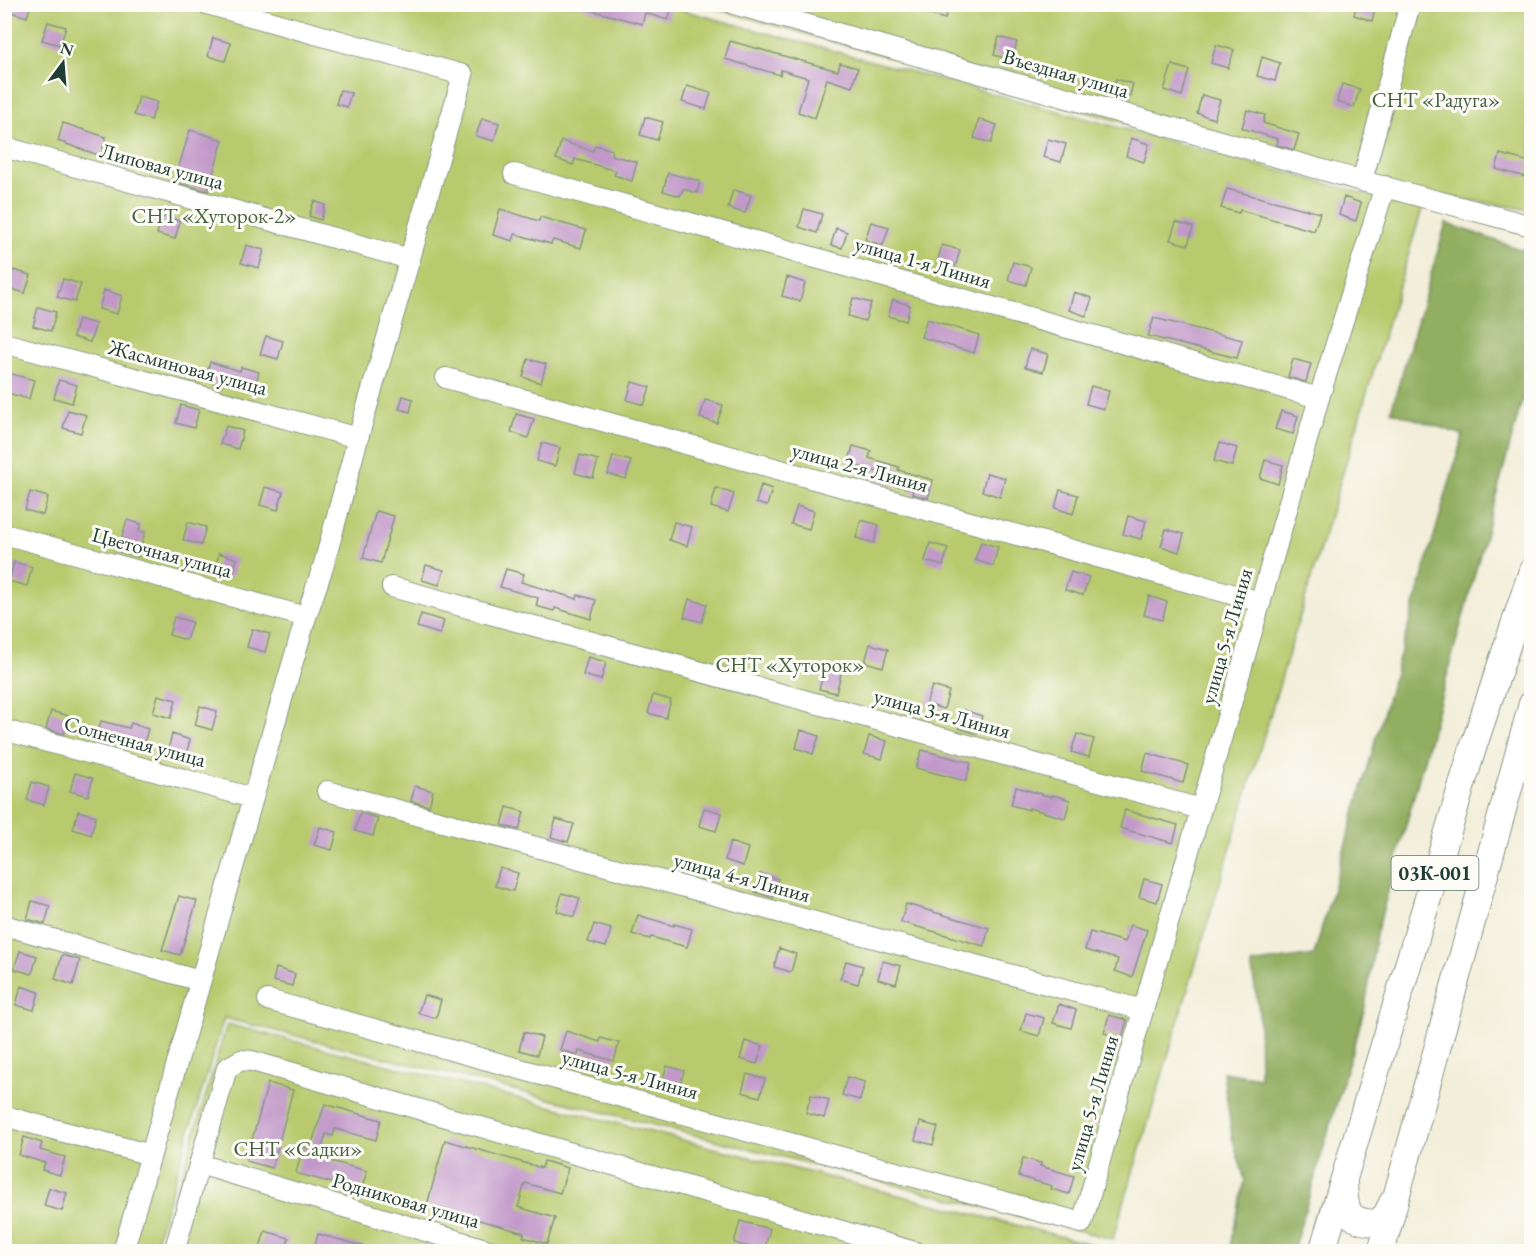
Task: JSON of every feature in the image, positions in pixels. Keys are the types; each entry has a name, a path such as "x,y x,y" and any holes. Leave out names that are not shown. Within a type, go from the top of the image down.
{"main road":[{"name":"03К-001","path":"1322,1251 1473,748 1532,571"},
{"name":"03К-001","path":"1381,1251 1532,704"},
{"name":"03К-001","path":"1344,1177 1345,1202 1353,1217 1361,1222 1377,1223 1386,1215 1397,1194"}],"street":[{"path":"123,1251 253,798 306,617 324,564 463,75 207,4"},
{"name":"Въездная улица","path":"734,4 1362,181 1532,226"},
{"path":"1362,181 1410,4"},
{"name":"Липовая улица","path":"4,147 410,259"},
{"name":"улица 1-я Линия","path":"514,174 1319,398"},
{"name":"улица 5-я Линия","path":"268,999 1082,1223 1319,398 1385,186"},
{"name":"Жасминовая улица","path":"4,343 358,438"},
{"name":"улица 2-я Линия","path":"446,378 1261,602"},
{"name":"Цветочная улица","path":"4,534 306,617"},
{"name":"улица 3-я Линия","path":"392,587 1201,809"},
{"name":"Солнечная улица","path":"4,730 253,798"},
{"name":"улица 4-я Линия","path":"327,791 1143,1010"},
{"path":"4,925 200,981"},
{"path":"174,1251 227,1068 242,1060 915,1251"},
{"path":"4,1116 151,1155"},
{"name":"Родниковая улица","path":"199,1164 496,1251"}],"green space":[{"name":"СНТ «Хуторок»","path":"5,5 663,5 1422,209 1113,1239 224,1018 153,1251 5,1252"},
{"name":"СНТ «Радуга»","path":"702,5 1531,5 1531,210 1385,186 1360,188"},
{"path":"1446,223 1531,253 1531,368 1376,935 1365,1007 1293,1251 1229,1251 1245,1180 1232,1137 1223,1072 1260,1078 1259,1010 1251,964 1314,955 1463,435 1391,411"},
{"name":"СНТ «Садки»","path":"227,1024 1118,1251 159,1252"}],"building":[{"path":"4,4 31,4 27,17 4,10"},
{"path":"583,4 661,4 672,7 668,20 645,13 642,24 583,8"},
{"path":"930,4 949,4 945,19 927,14"},
{"path":"1357,4 1376,4 1372,21 1354,15"},
{"path":"48,22 66,27 60,45 42,40"},
{"path":"999,37 1017,42 1012,60 994,55"},
{"path":"213,38 231,43 225,61 208,56"},
{"path":"730,41 838,71 840,63 858,68 852,87 827,79 815,118 798,112 808,78 781,70 780,75 725,59"},
{"path":"1216,45 1234,50 1228,68 1211,63"},
{"path":"1262,57 1280,63 1275,81 1257,76"},
{"path":"1172,65 1189,70 1182,96 1164,90"},
{"path":"1116,79 1133,84 1128,102 1110,97"},
{"path":"1342,84 1360,89 1354,107 1337,102"},
{"path":"687,86 711,93 706,109 682,102"},
{"path":"340,90 351,93 347,107 336,104"},
{"path":"1202,95 1220,100 1214,119 1197,113"},
{"path":"139,97 157,102 151,120 134,115"},
{"path":"1247,110 1265,115 1263,123 1299,134 1294,150 1277,145 1278,139 1242,128"},
{"path":"645,117 663,122 657,140 640,135"},
{"path":"482,118 499,123 494,141 476,136"},
{"path":"979,119 997,125 991,143 974,138"},
{"path":"63,123 106,137 101,156 58,141"},
{"path":"190,130 223,140 208,191 174,182"},
{"path":"1131,138 1149,144 1144,162 1126,156"},
{"path":"1048,139 1066,144 1061,162 1043,157"},
{"path":"561,141 593,151 595,145 612,150 611,155 637,162 632,181 614,175 616,171 575,159 573,165 556,159"},
{"path":"1500,154 1530,162 1526,177 1496,169"},
{"path":"668,173 700,181 697,193 683,189 680,196 663,191"},
{"path":"1227,189 1320,213 1314,231 1240,210 1239,213 1221,208"},
{"path":"733,190 751,195 745,213 728,208"},
{"path":"1344,197 1361,203 1356,221 1339,215"},
{"path":"314,201 325,205 321,220 309,216"},
{"path":"500,209 539,221 540,217 586,230 581,248 553,240 551,244 515,234 513,241 493,235"},
{"path":"804,209 822,214 817,233 799,227"},
{"path":"162,216 180,221 175,239 157,234"},
{"path":"871,222 889,227 883,245 865,240"},
{"path":"1176,222 1193,227 1188,245 1170,240"},
{"path":"836,228 847,232 842,248 831,245"},
{"path":"246,245 264,250 259,268 241,263"},
{"path":"942,245 960,250 955,268 937,263"},
{"path":"1013,262 1031,267 1026,285 1008,280"},
{"path":"13,270 31,275 25,293 8,288"},
{"path":"787,277 805,283 800,301 782,296"},
{"path":"63,279 81,284 75,302 57,297"},
{"path":"104,290 122,296 117,314 99,309"},
{"path":"1074,292 1092,298 1086,316 1069,310"},
{"path":"853,298 871,303 865,321 848,316"},
{"path":"893,300 910,305 906,321 888,316"},
{"path":"38,307 56,312 51,331 33,326"},
{"path":"1154,318 1242,340 1237,358 1148,336"},
{"path":"78,319 96,324 90,342 73,337"},
{"path":"927,319 979,335 974,353 921,337"},
{"path":"266,336 283,341 278,359 260,354"},
{"path":"1030,349 1048,354 1043,372 1025,367"},
{"path":"528,359 546,364 541,383 523,377"},
{"path":"1293,359 1311,364 1306,382 1288,377"},
{"path":"210,362 240,371 241,367 259,372 254,390 223,382 222,386 205,380"},
{"path":"4,372 34,380 29,399 4,392"},
{"path":"59,380 77,385 72,403 54,398"},
{"path":"632,382 650,387 644,405 627,400"},
{"path":"1091,386 1109,391 1104,409 1086,404"},
{"path":"403,396 413,399 410,412 399,409"},
{"path":"705,400 723,405 717,423 700,418"},
{"path":"181,405 199,410 194,428 176,423"},
{"path":"68,410 86,415 81,433 63,428"},
{"path":"1281,411 1298,416 1293,434 1275,429"},
{"path":"516,414 534,419 528,438 511,432"},
{"path":"226,426 243,431 238,449 220,444"},
{"path":"542,443 560,448 555,466 537,461"},
{"path":"1220,443 1237,448 1232,466 1214,461"},
{"path":"853,446 871,451 869,458 899,467 898,470 933,480 928,498 912,494 913,490 876,480 878,472 848,464"},
{"path":"580,455 598,460 593,478 575,473"},
{"path":"613,456 631,461 626,479 608,474"},
{"path":"1265,460 1283,465 1278,484 1260,478"},
{"path":"987,473 1005,478 1000,497 982,491"},
{"path":"761,485 772,489 767,506 756,503"},
{"path":"265,487 283,492 278,510 260,505"},
{"path":"716,488 734,494 728,512 711,507"},
{"path":"1060,490 1078,495 1073,514 1055,508"},
{"path":"30,492 48,497 43,515 25,510"},
{"path":"797,506 814,511 809,529 791,524"},
{"path":"376,511 394,516 381,563 363,558"},
{"path":"1128,516 1146,521 1141,539 1123,534"},
{"path":"127,520 141,524 139,531 145,532 138,557 118,551"},
{"path":"861,520 879,525 874,543 856,538"},
{"path":"188,522 206,527 201,545 183,540"},
{"path":"674,522 692,527 687,546 669,540"},
{"path":"1166,529 1184,534 1179,552 1161,546"},
{"path":"981,542 998,547 993,566 975,560"},
{"path":"930,543 948,548 943,566 925,561"},
{"path":"219,553 237,559 232,577 214,572"},
{"path":"14,562 32,567 27,586 9,581"},
{"path":"426,565 444,570 439,585 422,580"},
{"path":"506,569 524,574 521,582 577,599 578,595 596,600 591,619 555,608 554,611 536,606 538,598 500,587"},
{"path":"1071,572 1089,577 1083,595 1065,590"},
{"path":"1149,596 1167,602 1162,620 1144,615"},
{"path":"689,599 707,604 702,622 684,617"},
{"path":"421,614 444,621 440,634 417,627"},
{"path":"174,617 192,622 186,640 169,635"},
{"path":"252,629 270,634 265,652 247,647"},
{"path":"870,644 888,649 883,667 865,662"},
{"path":"588,657 606,662 601,680 583,675"},
{"path":"826,666 842,670 836,693 819,689"},
{"path":"932,686 949,691 944,709 926,704"},
{"path":"158,695 176,700 171,718 153,713"},
{"path":"653,695 671,700 666,718 648,713"},
{"path":"200,706 217,711 212,730 195,725"},
{"path":"964,710 982,716 977,734 959,728"},
{"path":"51,711 69,716 64,734 46,729"},
{"path":"101,721 129,728 131,723 148,729 143,747 115,739 114,744 96,739"},
{"path":"801,730 819,736 813,754 796,748"},
{"path":"172,734 190,740 185,758 167,753"},
{"path":"1077,734 1094,739 1089,757 1071,752"},
{"path":"869,736 887,741 882,759 864,754"},
{"path":"922,750 971,763 966,781 916,768"},
{"path":"1147,753 1188,765 1183,783 1142,771"},
{"path":"75,773 93,778 88,796 70,791"},
{"path":"32,782 49,787 44,805 27,800"},
{"path":"415,786 433,791 429,806 411,801"},
{"path":"1016,787 1070,800 1065,818 1011,805"},
{"path":"507,807 524,812 519,830 502,825"},
{"path":"704,808 722,813 716,831 699,826"},
{"path":"1125,810 1178,825 1173,843 1120,828"},
{"path":"78,811 96,816 91,835 73,829"},
{"path":"360,813 378,818 373,836 355,831"},
{"path":"556,819 574,824 568,842 551,837"},
{"path":"320,827 337,832 332,850 314,845"},
{"path":"730,842 748,848 743,866 725,860"},
{"path":"500,868 518,873 513,891 495,886"},
{"path":"760,874 778,879 773,898 755,892"},
{"path":"1144,879 1162,884 1157,902 1139,897"},
{"path":"562,893 580,898 574,917 557,911"},
{"path":"179,896 197,901 180,955 162,950"},
{"path":"32,901 50,906 45,924 27,919"},
{"path":"906,904 989,928 984,946 901,922"},
{"path":"638,915 692,929 687,947 632,934"},
{"path":"594,924 611,929 606,947 588,942"},
{"path":"1130,925 1147,930 1132,977 1115,971 1118,959 1085,950 1090,932 1125,942"},
{"path":"779,948 796,954 791,972 774,967"},
{"path":"20,951 37,956 32,974 14,969"},
{"path":"62,955 80,960 73,985 55,979"},
{"path":"846,961 863,966 858,984 840,979"},
{"path":"883,961 901,966 896,984 878,979"},
{"path":"276,968 295,974 292,986 273,981"},
{"path":"21,986 39,992 34,1010 16,1005"},
{"path":"424,995 441,1000 436,1018 418,1013"},
{"path":"1059,1004 1076,1010 1071,1028 1053,1023"},
{"path":"1026,1013 1044,1018 1039,1036 1021,1031"},
{"path":"1109,1015 1127,1020 1122,1038 1104,1033"},
{"path":"566,1031 600,1042 601,1038 619,1043 614,1061 579,1051 578,1055 560,1050"},
{"path":"524,1032 542,1037 537,1055 519,1050"},
{"path":"745,1041 763,1046 757,1064 740,1059"},
{"path":"667,1066 684,1071 679,1089 661,1084"},
{"path":"747,1074 765,1079 760,1097 742,1092"},
{"path":"847,1077 865,1082 860,1100 842,1095"},
{"path":"268,1083 293,1090 272,1168 246,1161"},
{"path":"811,1095 829,1100 824,1118 806,1113"},
{"path":"325,1104 381,1120 376,1140 335,1129 333,1136 326,1134 319,1158 367,1171 361,1191 296,1173 303,1147 310,1149"},
{"path":"920,1122 938,1127 933,1145 915,1140"},
{"path":"24,1137 42,1143 40,1150 65,1157 60,1175 42,1170 45,1163 19,1155"},
{"path":"445,1140 542,1168 544,1161 568,1168 560,1193 525,1183 518,1207 555,1218 547,1244 523,1237 524,1233 427,1205"},
{"path":"1023,1158 1041,1163 1040,1166 1074,1176 1069,1194 1051,1189 1052,1186 1018,1176"},
{"path":"49,1188 67,1193 62,1211 44,1206"},
{"path":"740,1221 770,1229 764,1251 734,1243"},
{"path":"265,1231 289,1238 285,1251 259,1251"},
{"path":"318,1234 370,1248 369,1251 313,1251"}],"park label":[{"name":"СНТ «Хуторок-2»","path":"214,215"}]}
